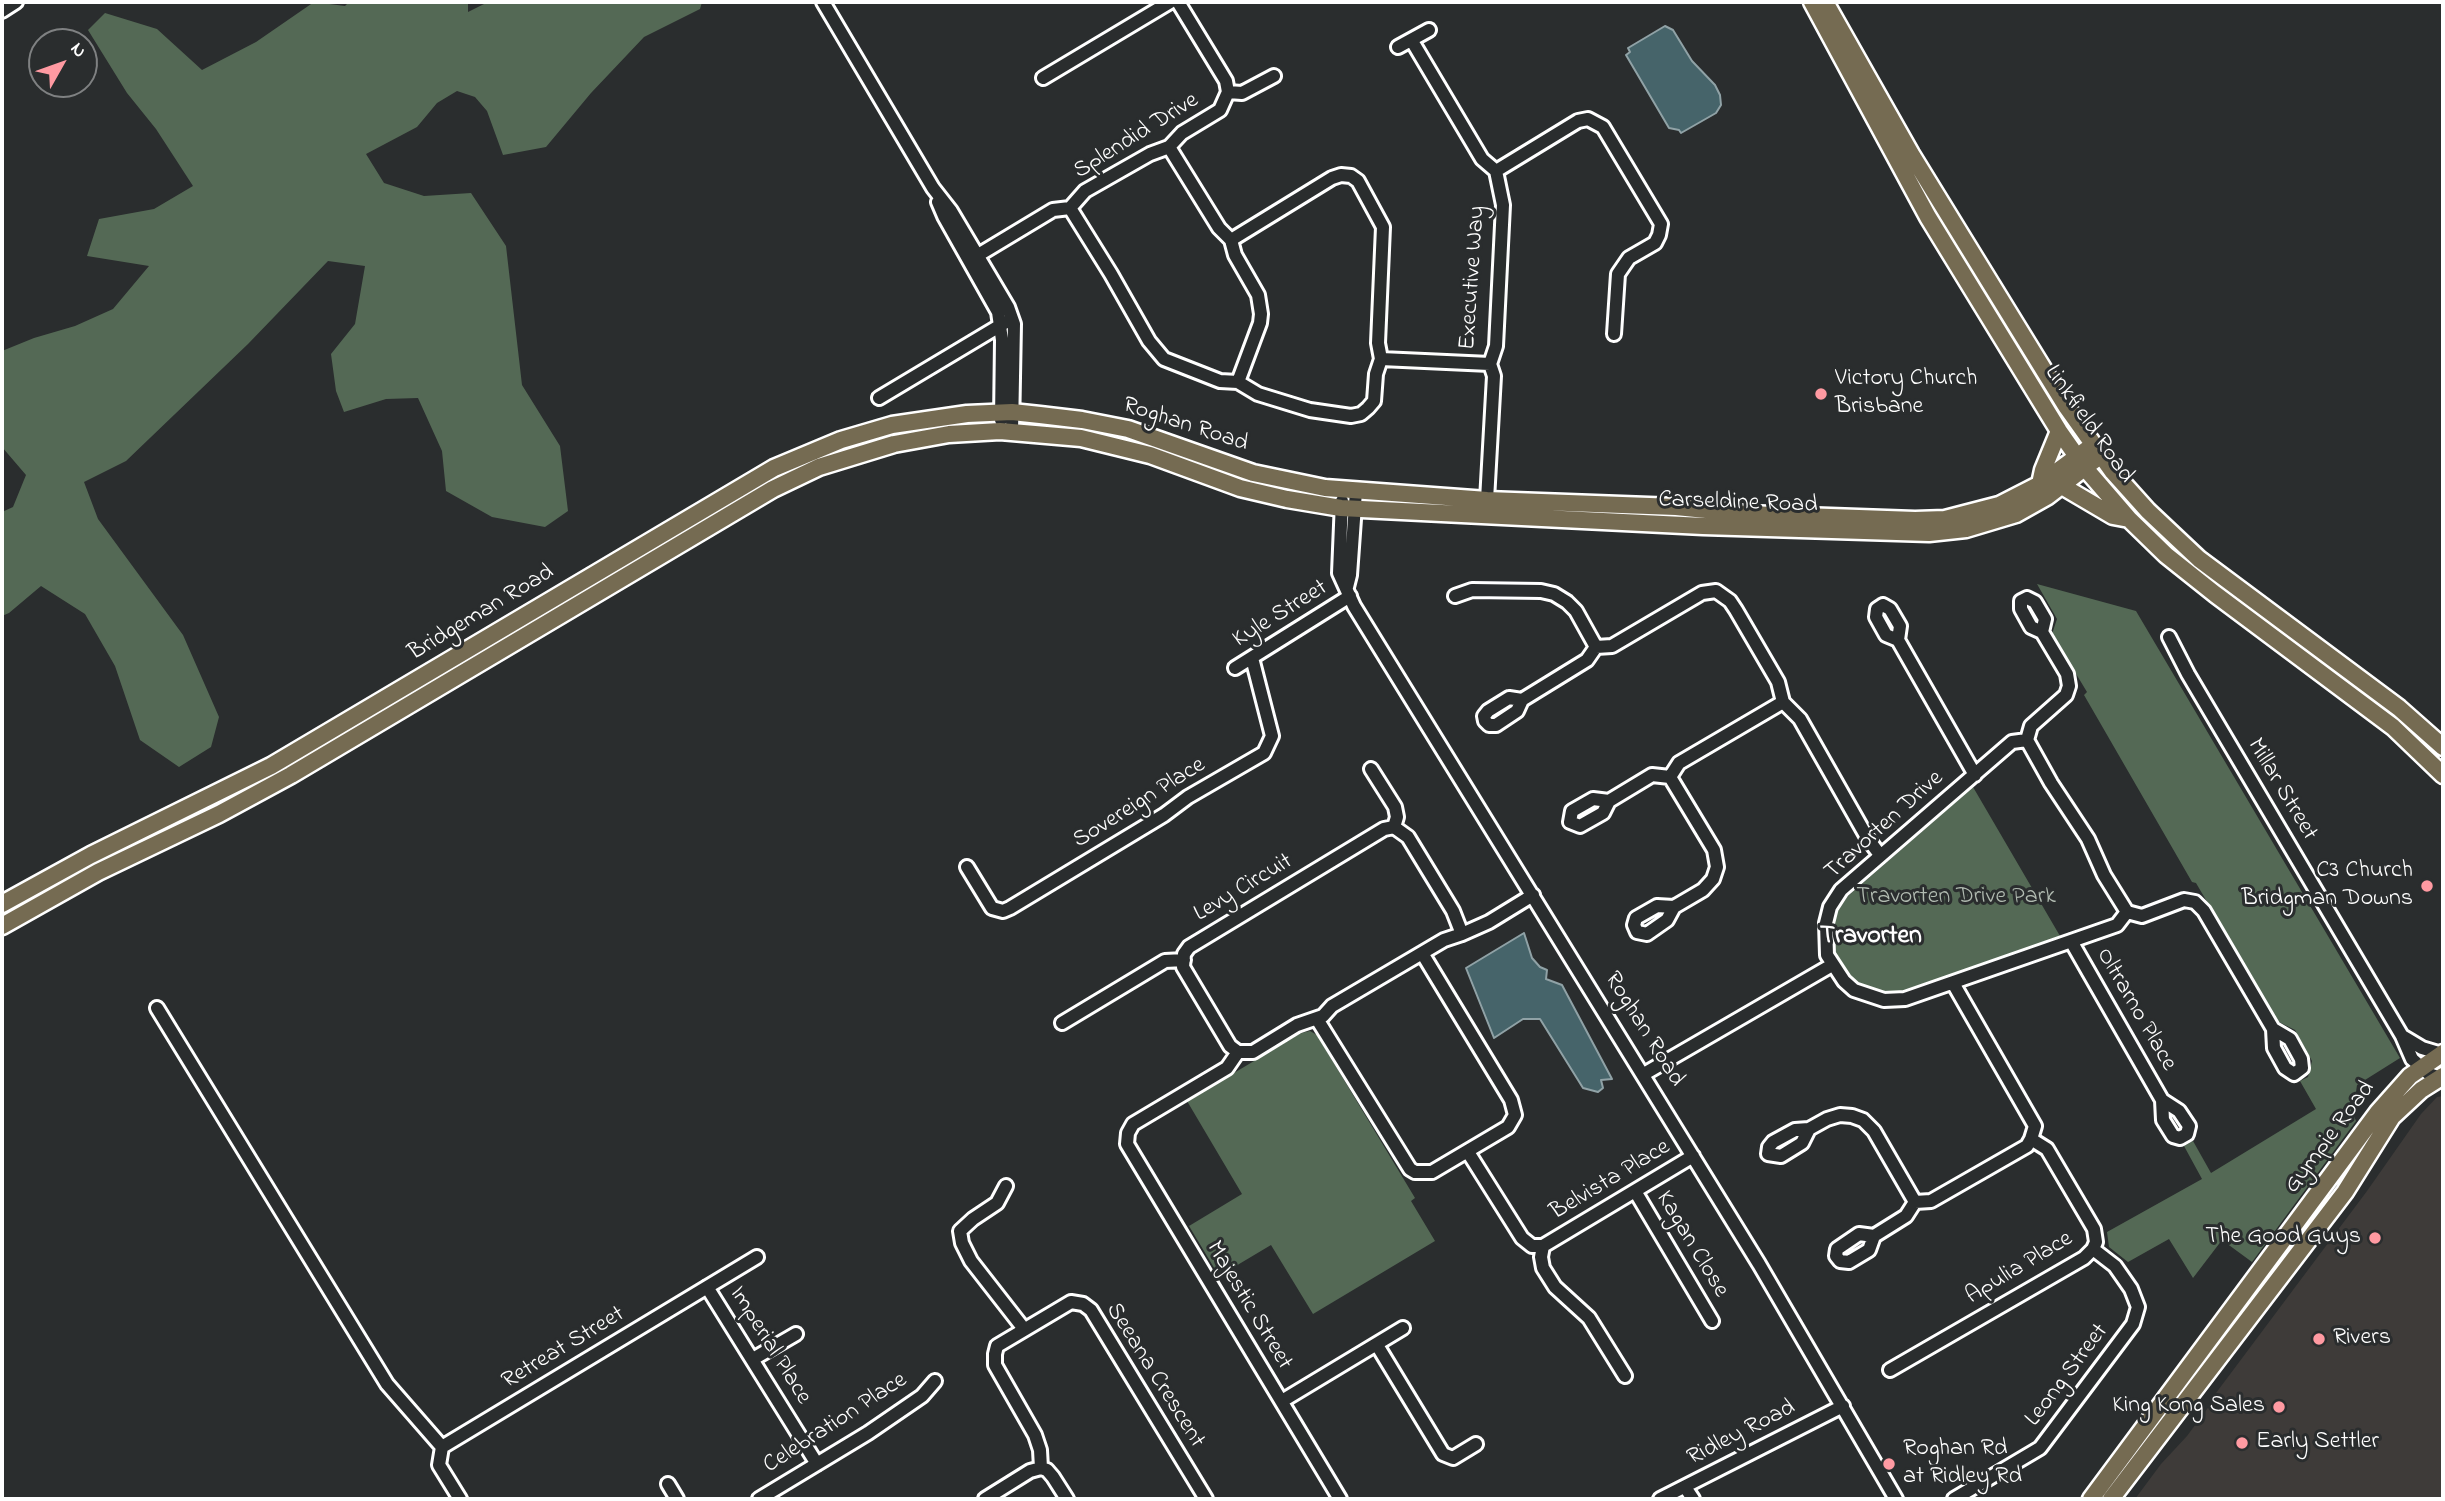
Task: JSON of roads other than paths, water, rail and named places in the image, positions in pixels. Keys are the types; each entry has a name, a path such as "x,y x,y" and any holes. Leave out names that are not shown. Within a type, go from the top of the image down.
{"main road":[{"name":"Linkfield Road","path":"1812,2 1916,196 2059,431 2081,462 2129,519 2166,555 2393,727 2443,775"},
{"name":"Linkfield Road","path":"1825,2 1911,154 2066,406 2097,451 2148,511 2199,559 2399,708 2443,747"},
{"name":"Roghan Road","path":"1007,412 1062,417 1117,427 1263,475 1349,490"},
{"name":"Bridgeman Road","path":"2,904 63,870 271,766 774,468 816,449 879,429 946,416 1007,412"},
{"name":"Roghan Road","path":"1006,431 1057,435 1104,443 1150,455 1240,488 1347,509"},
{"name":"Bridgeman Road","path":"2,926 72,886 219,814 291,775 796,477 845,457 894,444 949,434 1006,431"},
{"path":"2039,484 2059,431"},
{"name":"Carseldine Road","path":"1349,490 1486,500 1676,507 1746,514 1945,519 1987,509 2020,496 2097,451"},
{"name":"Carseldine Road","path":"1347,509 1703,526 1929,533 1966,529 2000,520 2033,505 2062,486 2081,462"},
{"path":"2062,486 2113,516 2129,519"},
{"path":"63,870 72,886"},
{"name":"Gympie Road","path":"2091,1499 2378,1112 2397,1088 2443,1053"},
{"name":"Gympie Road","path":"2111,1499 2345,1192 2392,1117 2414,1096 2442,1077"}],"street":[{"path":"2,10 16,2"},
{"path":"822,2 933,188 951,211 995,304 1000,325 1007,412"},
{"path":"1043,78 1170,2"},
{"name":"Splendid Drive","path":"974,258 1053,210 1070,208 1085,191 1150,153 1170,148 1182,133 1220,110 1228,92 1226,82 1178,2"},
{"path":"1398,47 1429,30"},
{"name":"Executive Way","path":"1412,41 1482,159 1496,171 1503,205 1496,346 1490,364 1494,376 1486,500"},
{"path":"1228,92 1242,93 1274,76"},
{"path":"1496,171 1578,121 1588,119 1603,127 1661,224 1660,235 1654,243 1629,258 1618,274 1614,334"},
{"path":"1170,148 1219,229 1231,240 1235,255 1258,295 1261,314 1238,382"},
{"path":"1070,208 1149,341 1164,359 1220,381 1238,382 1258,394 1310,410 1351,416 1361,414 1374,401 1376,374 1381,359 1378,344 1383,226 1358,181 1351,176 1340,175 1332,178 1231,240"},
{"path":"974,258 1012,318 1006,431"},
{"path":"879,398 1012,318"},
{"path":"1381,359 1490,364"},
{"name":"Roghan Road","path":"1349,490 1339,569 1348,592 1435,739 1644,1074 1896,1499"},
{"path":"1455,596 1472,590 1541,591 1554,594 1576,611 1597,647"},
{"path":"1522,700 1587,660 1597,647 1612,646 1702,593 1716,591 1730,601 1736,610 1778,682 1783,702 1800,719 1868,839 1880,855"},
{"name":"Kyle Street","path":"1234,668 1348,592"},
{"path":"2042,632 2067,674 2069,686 2066,695 2031,726 2027,740 2051,783 2088,839 2104,875 2127,912 2142,916 2184,900 2195,902 2204,911 2273,1029"},
{"name":"Millar Street","path":"2169,637 2188,674 2402,1036 2412,1059 2421,1068"},
{"path":"1898,640 1975,775"},
{"name":"Sovereign Place","path":"967,867 992,908 1003,911 1164,816 1188,797 1265,752 1272,736 1252,658"},
{"path":"1670,777 1678,763 1783,702"},
{"name":"Travorten Drive","path":"1832,965 1826,955 1826,923 1830,907 1840,890 2012,742 2027,740"},
{"path":"1371,769 1395,807 1397,817 1394,827 1408,837 1457,918 1462,934"},
{"path":"1609,800 1652,775 1670,777"},
{"path":"1670,777 1714,850 1717,867 1713,879 1703,890 1674,906"},
{"name":"Levy Circuit","path":"1238,1052 1230,1046 1184,972 1184,960 1189,947 1384,830 1394,827"},
{"path":"1238,1052 1253,1052 1302,1023 1317,1019 1332,1006 1444,940 1489,922 1533,895"},
{"path":"1644,1074 1832,965 1854,990 1884,1000 1905,999 2117,925 2127,912"},
{"name":"Oltrarno Place","path":"2071,941 2162,1100"},
{"path":"1317,1019 1410,1169 1420,1173 1432,1172 1508,1127 1513,1121 1514,1107 1422,953"},
{"path":"1062,1023 1165,961 1184,960"},
{"path":"1915,1202 1931,1201 2026,1146 2035,1126 1953,984"},
{"path":"157,1008 387,1384 442,1447 439,1465 460,1499"},
{"path":"2402,1036 2422,1048 2443,1053"},
{"name":"Majestic Street","path":"1238,1052 1227,1068 1133,1124 1126,1144 1282,1401 1334,1497"},
{"path":"2421,1068 2429,1074 2442,1077"},
{"path":"1809,1129 1840,1115 1863,1120 1874,1131 1915,1202"},
{"name":"Apulia Place","path":"1890,1370 2084,1258 2092,1249 2096,1242 2094,1229 2047,1149 2031,1139"},
{"path":"1468,1152 1521,1238 1532,1246 1543,1246"},
{"name":"Belvista Place","path":"1625,1376 1589,1318 1555,1287 1544,1268 1541,1257 1543,1246 1693,1156"},
{"path":"1006,1186 997,1203 972,1219 960,1231 962,1243 971,1261 1024,1329"},
{"name":"Kagan Close","path":"1635,1191 1712,1321"},
{"path":"1874,1237 1906,1216 1915,1202"},
{"name":"Leong Street","path":"1954,1499 2040,1448 2133,1324 2138,1307 2131,1289 2115,1266 2092,1249"},
{"name":"Retreat Street","path":"442,1447 757,1257"},
{"name":"Imperial Place","path":"707,1287 817,1464"},
{"name":"Seeana Crescent","path":"1041,1468 1041,1450 1035,1435 995,1365 997,1346 1071,1302 1083,1304 1091,1310 1206,1499"},
{"path":"1282,1401 1403,1328"},
{"path":"754,1359 796,1334"},
{"path":"1377,1345 1443,1454 1453,1458 1476,1444"},
{"name":"Celebration Place","path":"759,1499 868,1433 922,1396 935,1381"},
{"name":"Ridley Road","path":"1660,1499 1843,1406"},
{"path":"985,1499 1030,1471 1041,1468 1054,1477 1067,1499"},
{"path":"668,1484 677,1499"},
{"path":"1685,1487 1693,1499"}],"water":[{"path":"1665,26 1673,30 1692,61 1715,85 1720,95 1721,105 1716,113 1681,133 1669,128 1626,55 1630,52 1628,48"},
{"path":"1524,933 1532,958 1547,970 1546,979 1562,985 1612,1079 1601,1080 1603,1088 1598,1092 1583,1088 1540,1019 1523,1019 1494,1038 1466,968"}],"place":[{"name":"Victory Church Brisbane","path":"1821,394"},
{"name":"C3 Church Bridgman Downs","path":"2427,886"},
{"name":"The Good Guys","path":"2375,1238"},
{"name":"Rivers","path":"2319,1339"},
{"name":"King Kong Sales","path":"2279,1407"},
{"name":"Early Settler","path":"2242,1443"},
{"name":"Roghan Rd at Ridley Rd","path":"1889,1464"}],"district":[{"name":"Travorten","path":"1871,938"}],"park label":[{"name":"Travorten Drive Park","path":"1956,898"}]}
